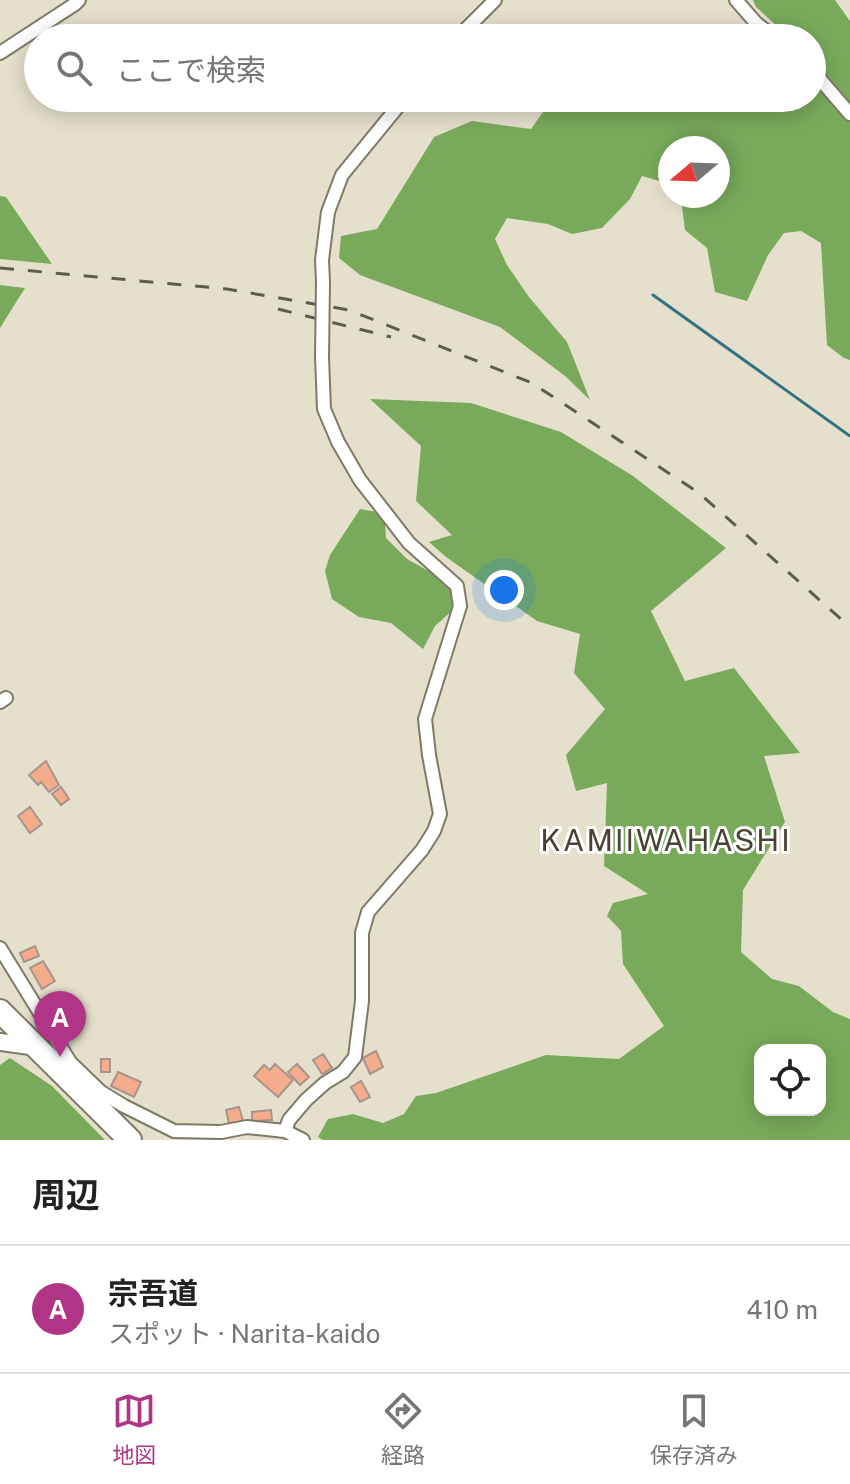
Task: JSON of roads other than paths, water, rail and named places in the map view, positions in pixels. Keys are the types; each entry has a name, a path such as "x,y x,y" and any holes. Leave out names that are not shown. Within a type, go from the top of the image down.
{"highway":[{"path":"0,1011 37,1047 62,1063 130,1140"}],"street":[{"path":"44,24 79,0"},
{"path":"471,24 495,0"},
{"path":"736,0 757,24"},
{"path":"0,53 24,37"},
{"path":"826,86 850,114"},
{"path":"285,1135 289,1120 306,1100 343,1072 355,1057 362,1001 362,933 368,912 422,850 440,814 425,719 460,606 457,586 409,543 360,480 338,442 324,409 322,260 328,212 342,175 394,112"},
{"path":"0,948 62,1063 101,1092 174,1131 221,1132 247,1127 303,1140"},
{"path":"0,1042 37,1047"}],"waterway":[{"path":"653,295 850,436"}],"railway":[{"path":"0,268 227,289 349,310 532,383 699,493 850,627"},
{"path":"278,309 391,337"}],"place":[{"name":"宗吾道","path":"60,1057"}],"district":[{"name":"KAMIIWAHASHI","path":"666,840"}]}
